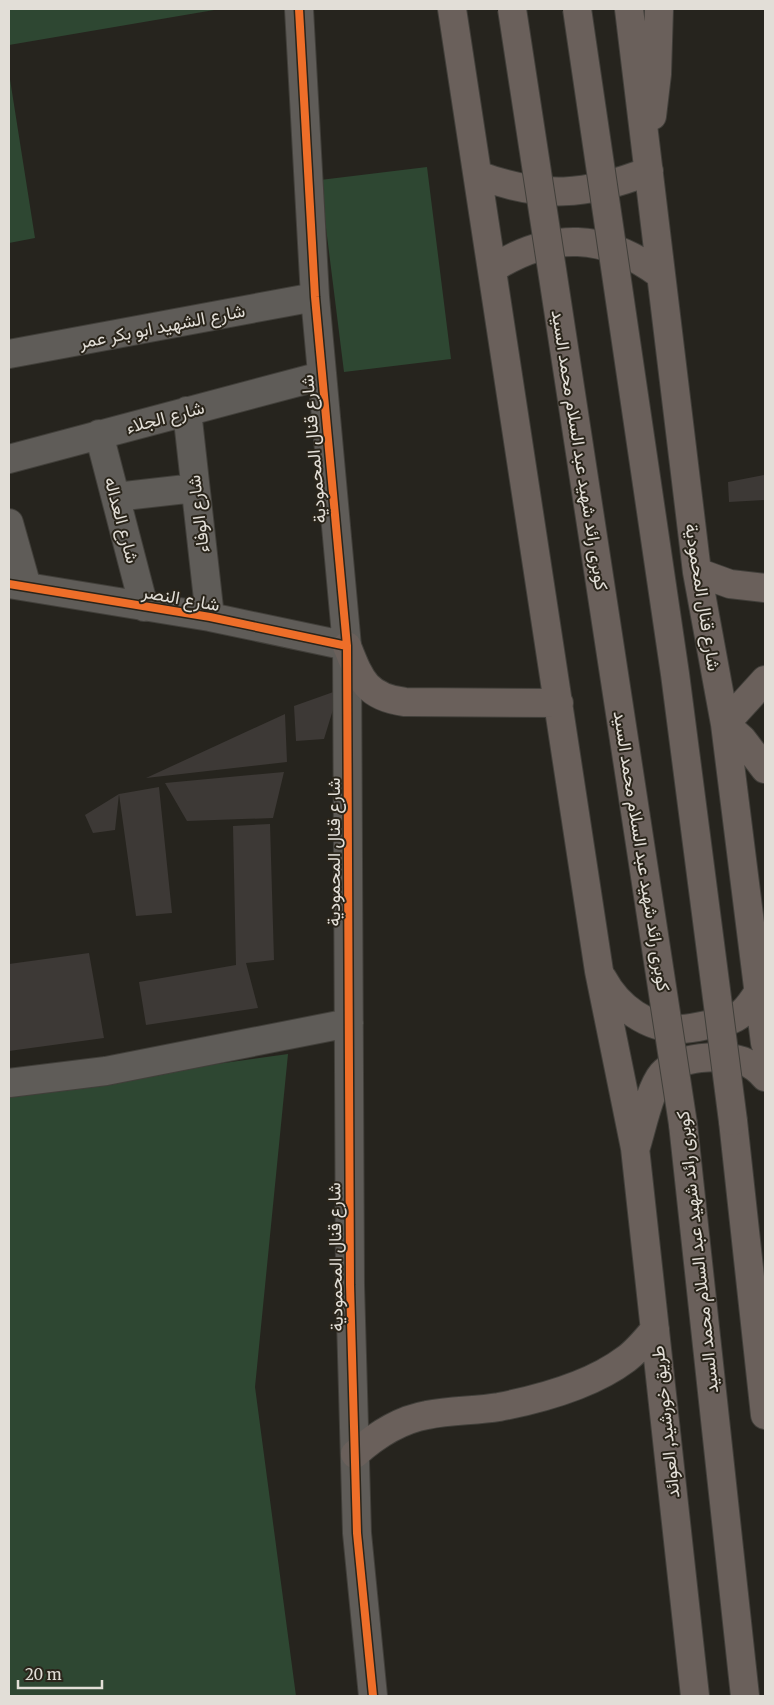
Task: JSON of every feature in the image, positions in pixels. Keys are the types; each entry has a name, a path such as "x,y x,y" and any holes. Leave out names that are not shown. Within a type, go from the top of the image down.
{"main road":[{"path":"452,9 599,971 635,1148"},
{"name":"كوبرى رائد شهيد عبد السلام محمد السيد","path":"512,9 684,1124 745,1696"},
{"path":"577,9 675,674 733,1121 765,1415"},
{"name":"شارع قنال المحمودية","path":"629,9 697,572 724,724 765,1044"},
{"name":"شارع قنال المحمودية","path":"648,160 657,74 659,9"},
{"path":"478,175 520,188 565,192 594,189 622,182 648,160"},
{"path":"492,269 525,250 563,242 582,242 624,252 644,262 661,275"},
{"path":"697,572 730,584 765,588"},
{"path":"347,646 362,681 372,691 393,701 559,703"},
{"path":"765,680 724,724 742,739 765,769"},
{"path":"599,971 608,988 620,1003 635,1015 650,1023 673,1028 681,1029 725,1023 742,1013 759,991"},
{"path":"635,1148 656,1084 662,1074 672,1066 684,1060 725,1058 745,1062 765,1076"},
{"name":"طريق خورشيد, العوائد","path":"635,1148 695,1696"},
{"path":"355,1454 378,1435 411,1419 436,1414 498,1407 558,1391 598,1375 627,1359 655,1329"}],"street":[{"name":"شارع قنال المحمودية","path":"299,9 315,298 347,646 350,1286 357,1533 373,1696"},
{"name":"شارع الشهيد ابو بكر عمر","path":"9,354 315,298"},
{"name":"شارع الجلاء","path":"9,459 321,376"},
{"name":"شارع الوفاء","path":"187,411 210,618"},
{"name":"شارع العداله","path":"99,434 144,607"},
{"path":"116,497 195,488"},
{"path":"9,523 18,585"},
{"name":"شارع النصر","path":"18,585 210,618 347,646"},
{"path":"9,1083 106,1071 349,1023"}],"green space":[{"path":"9,9 220,9 9,45"},
{"path":"9,73 35,238 9,243"},
{"path":"427,167 451,359 344,372 320,180"},
{"path":"288,1054 255,1387 296,1696 9,1696 9,1093"}],"building":[{"path":"764,475 765,500 729,502 728,482"},
{"path":"339,690 324,739 296,741 294,706"},
{"path":"285,714 287,762 146,778"},
{"path":"284,772 273,818 187,821 165,783"},
{"path":"159,787 172,913 136,916 119,794"},
{"path":"119,794 115,830 93,833 85,815"},
{"path":"270,824 274,960 246,963 258,1008 146,1025 139,982 236,965 233,826"},
{"path":"89,953 104,1038 9,1051 9,964"}],"cycle path":[{"path":"299,9 315,297 347,646 350,1285 357,1533 373,1696"},
{"path":"9,584 210,617 347,646"}]}
